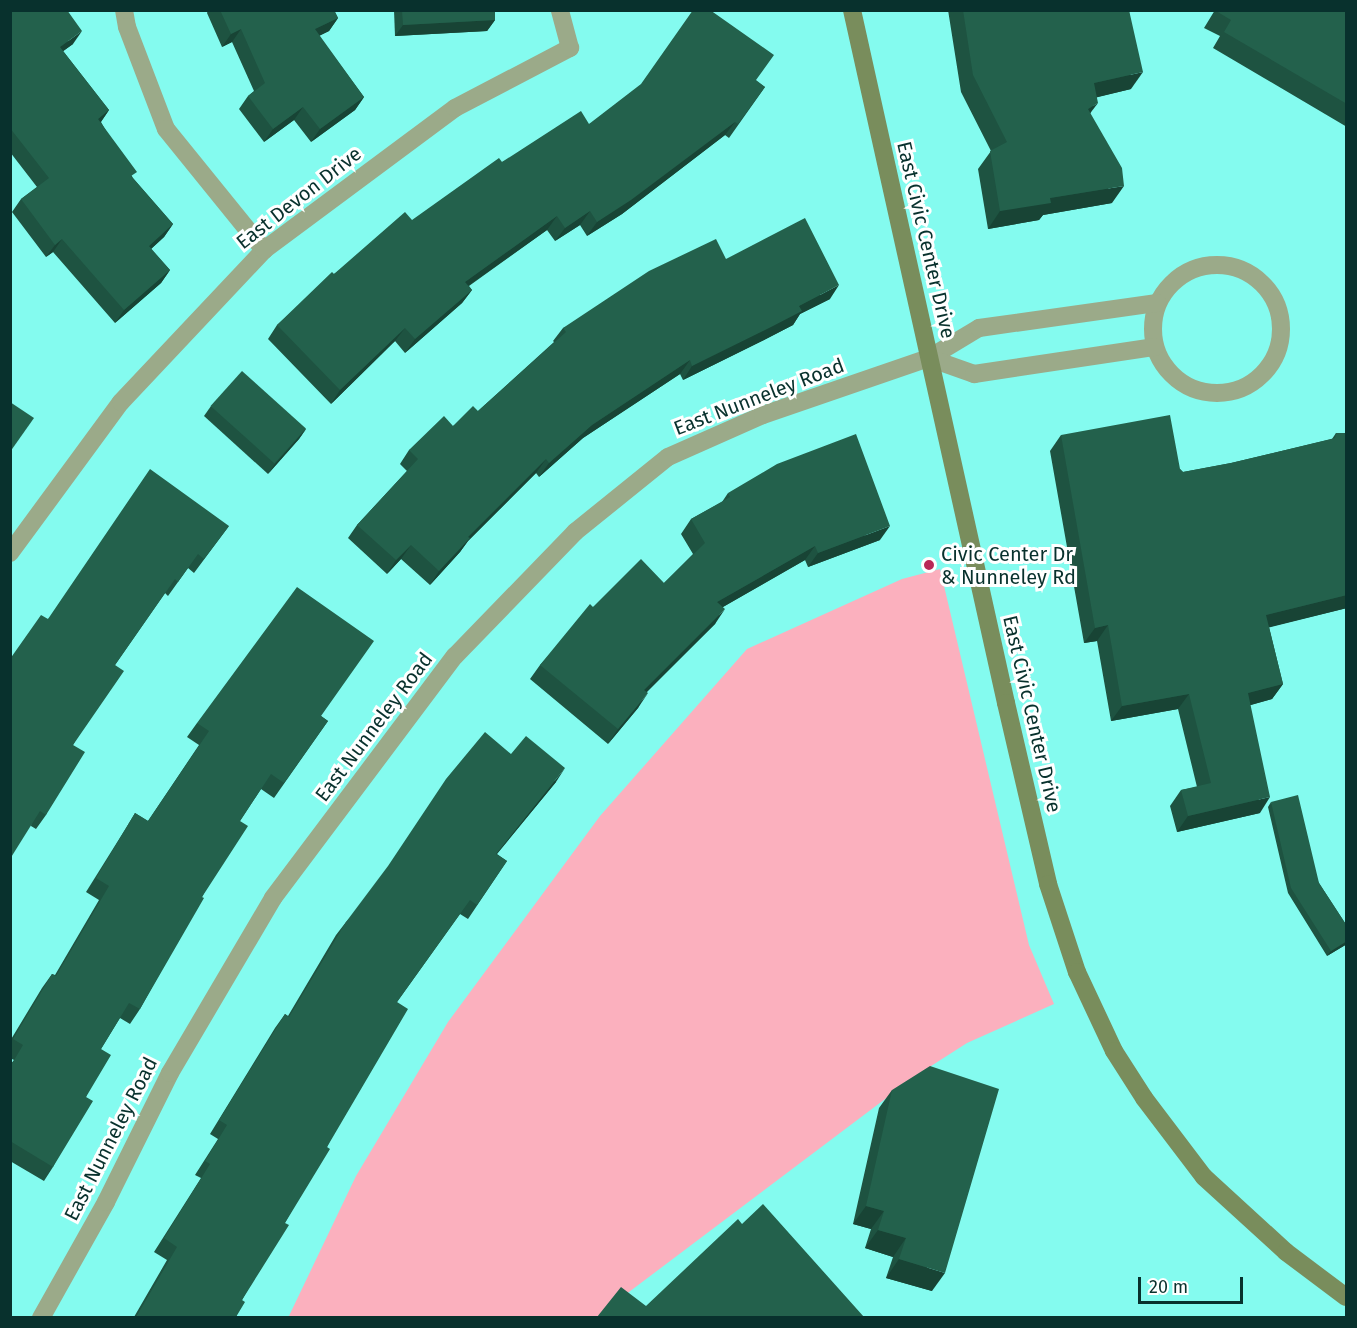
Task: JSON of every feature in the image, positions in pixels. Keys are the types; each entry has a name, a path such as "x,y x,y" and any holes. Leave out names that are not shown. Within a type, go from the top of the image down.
{"street":[{"path":"124,10 127,27 166,129 264,250"},
{"name":"East Devon Drive","path":"10,553 121,402 264,250 455,108 570,48 560,10"},
{"name":"East Civic Center Drive","path":"852,10 1048,884 1061,927 1096,1014 1114,1051 1144,1098 1204,1178 1286,1252 1347,1297"},
{"path":"1207,266 1228,266 1246,272 1263,284 1275,301 1281,321 1280,341 1273,361 1260,377 1243,388 1221,394 1200,391 1180,382 1164,367 1155,347 1152,325 1158,303 1170,285 1187,272 1207,266"},
{"name":"East Nunneley Road","path":"41,1317 106,1202 170,1073 273,898 455,656 575,531 668,457 763,415 929,358 979,328 1158,303"},
{"path":"929,358 974,374 1155,347"}],"shaded area":[{"path":"940,569 1029,945 1054,1004 967,1043 917,1075 617,1301 599,1317 288,1318 356,1176 448,1022 600,816 747,649 902,579"}],"building":[{"path":"10,10 67,10 82,31 60,47 109,110 98,119 137,172 131,176 173,224 149,246 170,270 124,310 62,239 55,245 21,199 49,178 10,128"},
{"path":"220,10 334,10 338,18 315,29 364,97 320,129 303,107 273,129 248,96 265,83 241,29 231,34"},
{"path":"402,10 495,10 495,20 403,25"},
{"path":"693,10 710,10 774,55 756,80 765,87 738,124 735,122 631,200 597,222 590,211 565,228 557,216 465,282 472,290 415,339 405,328 340,390 277,325 332,272 334,274 405,212 412,220 499,158 502,162 581,111 589,124 641,84"},
{"path":"963,10 1129,10 1143,72 1094,83 1098,103 1088,109 1122,168 1124,186 1050,198 1051,203 1000,211 990,151 1007,142 973,75"},
{"path":"1216,10 1347,10 1347,104 1224,32 1231,20"},
{"path":"805,218 839,285 799,306 802,311 773,326 692,366 690,360 592,425 549,463 546,459 468,537 470,538 439,571 411,545 396,560 357,525 418,459 409,450 444,416 453,426 473,406 478,411 566,332 563,328 649,271 716,239 726,259"},
{"path":"242,371 306,429 274,463 211,406"},
{"path":"10,402 34,418 10,452"},
{"path":"1170,415 1180,469 1183,472 1335,438 1336,433 1347,433 1347,595 1266,615 1283,684 1248,693 1270,797 1188,816 1181,790 1211,783 1189,694 1122,706 1108,625 1095,628 1061,435"},
{"path":"856,434 890,526 818,553 815,546 717,602 725,609 644,690 648,693 618,729 540,665 590,604 593,607 641,559 664,583 705,543 691,519 730,497 728,493 777,464"},
{"path":"150,469 229,526 204,559 198,554 178,582 175,579 115,665 124,671 73,745 85,752 46,815 40,811 10,859 10,659 41,615 48,619"},
{"path":"297,587 374,641 321,716 328,721 284,783 271,774 240,821 248,826 202,897 204,898 140,1009 129,1003 101,1049 111,1055 86,1097 93,1101 53,1167 10,1141 10,1067 23,1045 13,1039 52,974 56,976 109,886 96,878 135,813 148,821 209,731 197,723"},
{"path":"485,732 511,754 526,736 565,768 496,854 507,861 477,905 470,900 397,1002 408,1009 327,1147 330,1149 285,1223 289,1225 242,1300 245,1302 236,1317 136,1317 177,1247 164,1238 210,1164 205,1161 227,1125 219,1120 285,1014 289,1017 346,922 388,866 446,779"},
{"path":"1298,795 1319,883 1347,926 1347,941 1331,951 1291,888 1271,802"},
{"path":"930,1066 999,1089 945,1273 899,1259 906,1238 878,1230 884,1211 866,1206 892,1090"},
{"path":"763,1204 864,1317 597,1317 621,1287 646,1306 738,1219 742,1224"}],"place":[{"name":"Civic Center Dr & Nunneley Rd","path":"929,565"}]}
